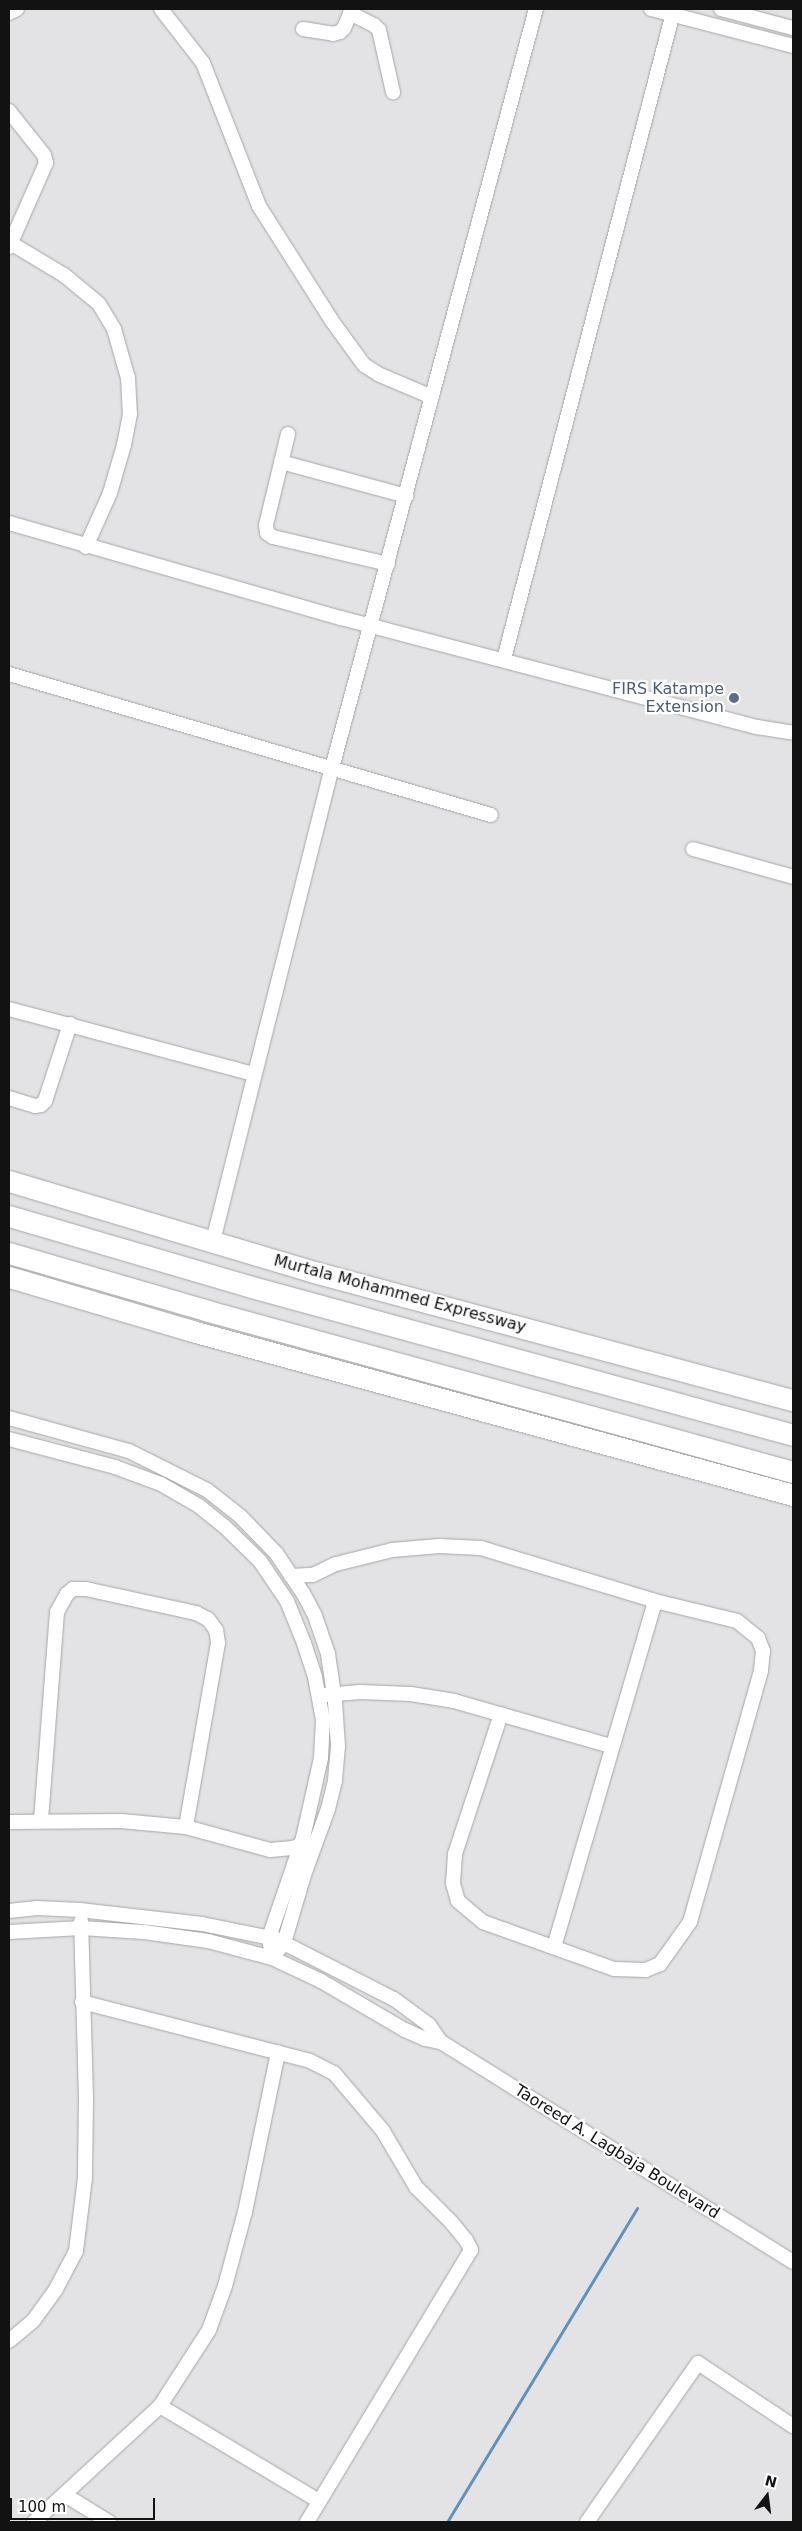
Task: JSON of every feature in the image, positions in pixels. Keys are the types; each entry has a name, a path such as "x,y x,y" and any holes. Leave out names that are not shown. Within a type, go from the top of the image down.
{"highway":[{"name":"Murtala Mohammed Expressway","path":"9,1181 314,1272 793,1400"},
{"name":"Murtala Mohammed Expressway","path":"9,1216 248,1286 793,1435"},
{"path":"9,1253 208,1312 793,1472"},
{"path":"9,1278 192,1331 793,1494"}],"street":[{"path":"9,13 18,9"},
{"path":"160,9 204,63 259,206 332,321 364,365 380,375 432,396"},
{"path":"213,1241 332,768 536,9"},
{"path":"651,9 673,12 793,46"},
{"path":"721,9 793,28"},
{"path":"303,29 333,34 340,32 344,28 351,11 374,25 378,30 393,92"},
{"path":"504,659 673,12"},
{"path":"9,111 44,155 46,163 9,244 57,270 99,304 114,329 128,378 130,414 124,445 110,493 86,547"},
{"path":"288,434 266,525 267,533 273,537 388,564"},
{"path":"282,462 406,496"},
{"path":"9,523 86,547 370,626 504,659 757,727 793,733"},
{"path":"9,674 491,815"},
{"path":"693,849 793,877"},
{"path":"9,1009 254,1074"},
{"path":"9,1098 35,1106 41,1105 45,1100 70,1024"},
{"path":"9,1418 129,1451 208,1490 240,1516 276,1553 302,1591 315,1616 328,1654 334,1694 338,1746 334,1781 328,1809 304,1875 284,1943 272,1958"},
{"path":"9,1439 116,1467 161,1484 199,1506 224,1526 260,1561 286,1601 304,1642 319,1696 323,1720 321,1758 300,1845 269,1938 272,1958"},
{"path":"290,1576 312,1575 336,1564 392,1550 439,1546 481,1548 655,1600 737,1621 758,1638 763,1651 761,1671 690,1922 660,1964 646,1970 614,1969 483,1922 458,1901 453,1883 455,1854 501,1714"},
{"path":"302,1591 312,1575"},
{"path":"41,1820 57,1612 67,1594 73,1589 86,1588 196,1613 208,1619 216,1630 218,1643 186,1827"},
{"path":"554,1947 655,1600"},
{"path":"319,1696 334,1694 411,1694 454,1701 611,1746"},
{"path":"9,1822 41,1820 121,1821 186,1827 270,1850 293,1848 300,1845"},
{"path":"270,1850 290,1875"},
{"name":"Taoreed A. Lagbaja Boulevard","path":"9,1911 36,1908 80,1910 202,1924 269,1938 284,1943 394,1999 429,2025 441,2042"},
{"path":"9,2340 33,2321 56,2289 76,2250 85,2178 86,2098 80,1910"},
{"name":"Taoreed A. Lagbaja Boulevard","path":"9,1932 81,1928 144,1932 208,1942 272,1958 321,1981 405,2030 425,2039 441,2042 793,2262"},
{"path":"82,2002 310,2061 334,2074 383,2131 416,2188 452,2223 466,2240 471,2250 307,2522"},
{"path":"34,2522 160,2406 209,2330 225,2286 245,2212 278,2052"},
{"path":"587,2522 698,2363 793,2426"},
{"path":"160,2406 320,2501"},
{"path":"65,2495 109,2522"}],"waterway":[{"path":"447,2522 637,2208"}],"place":[{"name":"FIRS Katampe Extension","path":"734,698"}]}
